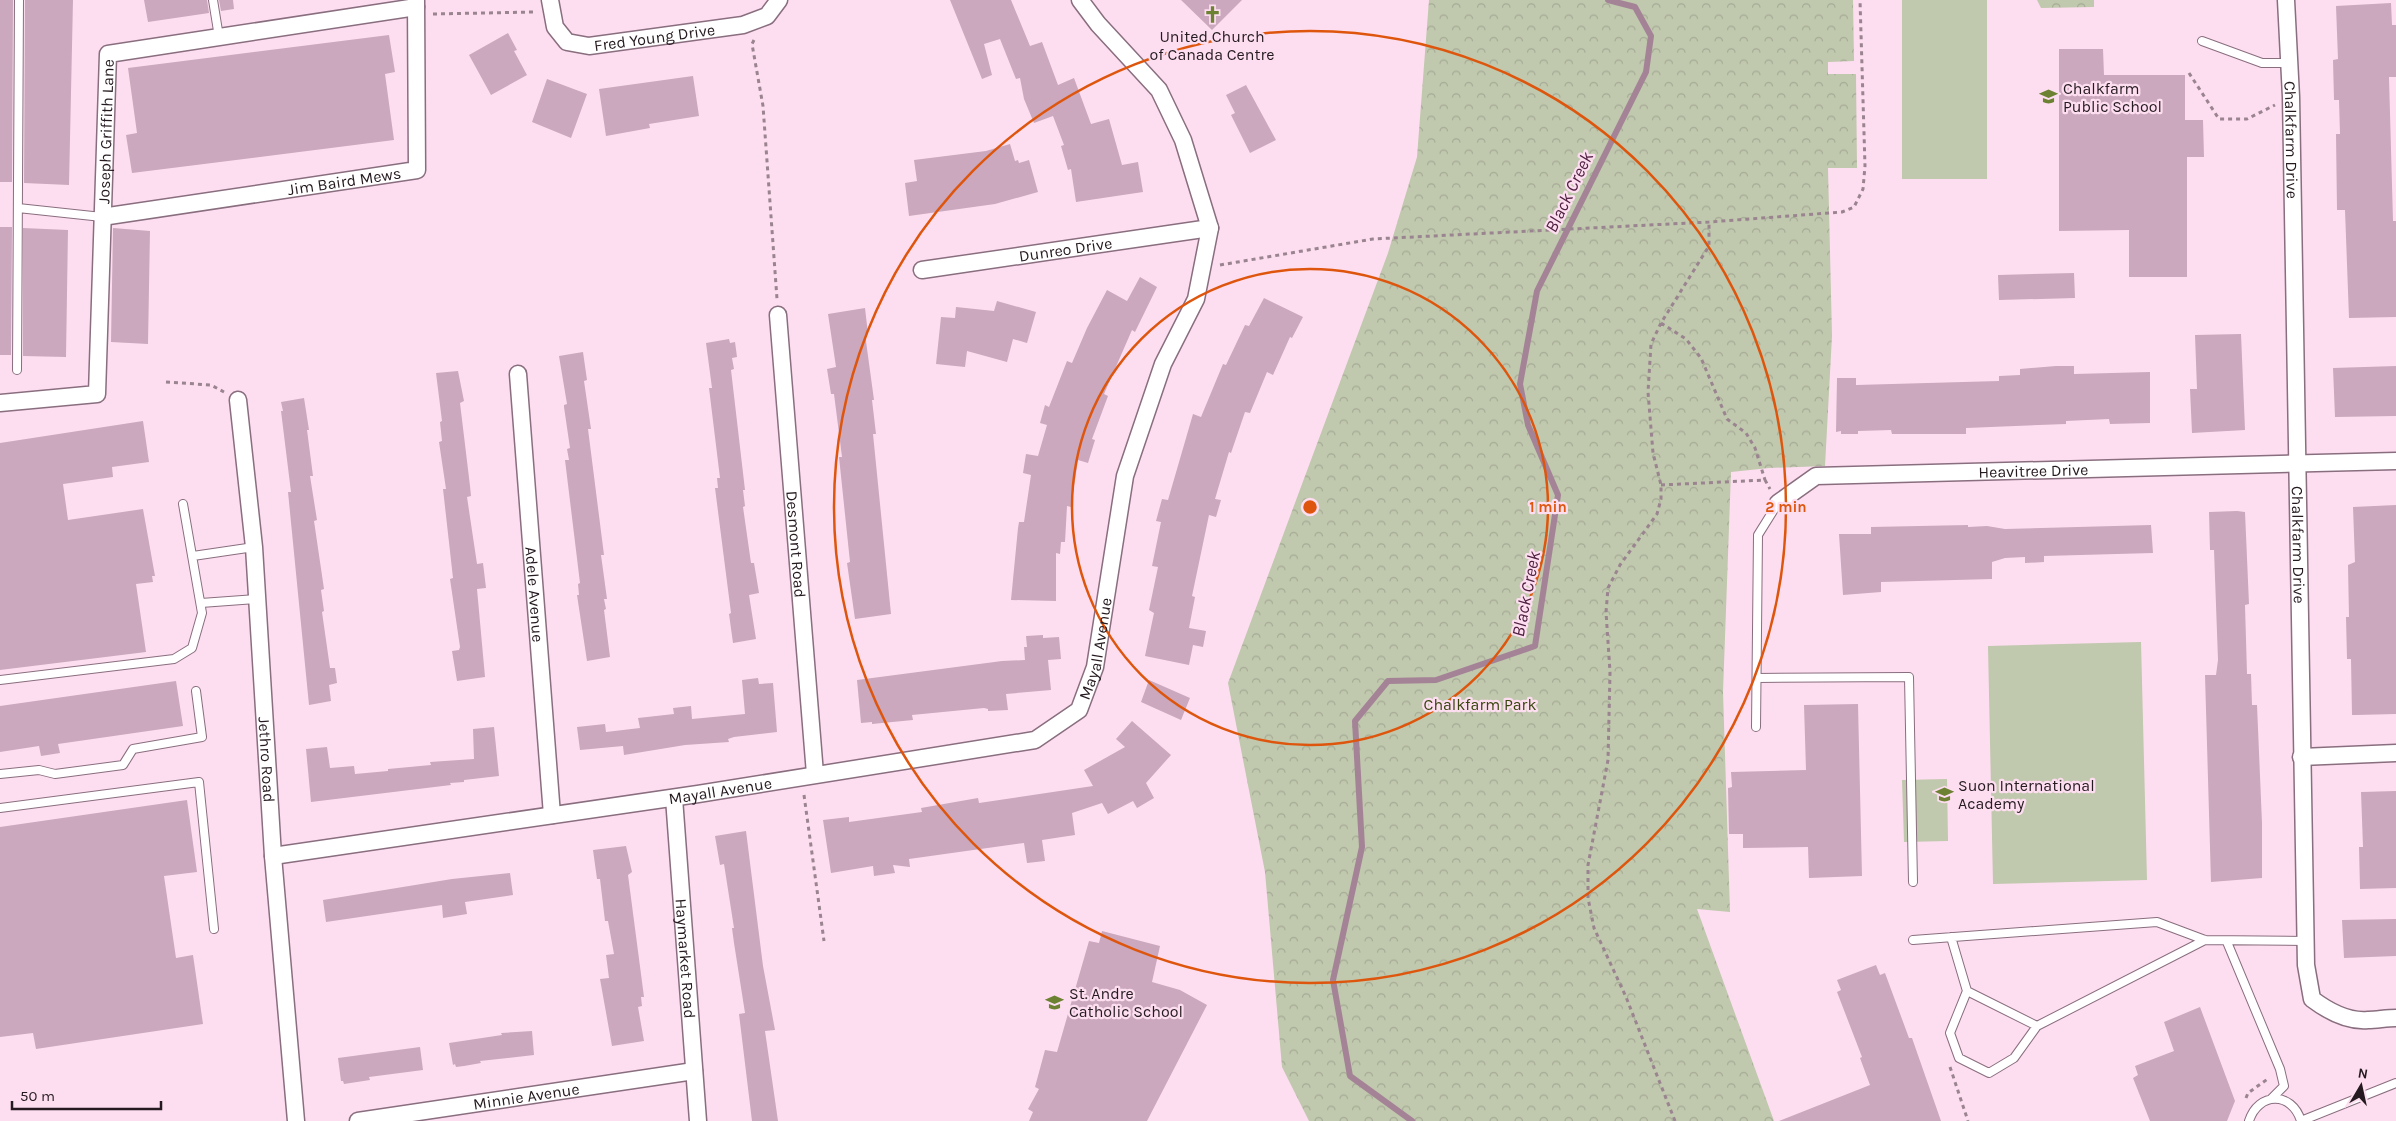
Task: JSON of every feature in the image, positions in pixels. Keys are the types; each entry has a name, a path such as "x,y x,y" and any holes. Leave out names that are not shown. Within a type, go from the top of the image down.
{"street":[{"name":"Fred Young Drive","path":"551,6 555,27 567,42 589,46 743,25 766,16 779,0"},
{"name":"Mayall Avenue","path":"274,856 674,798 1035,740 1079,710 1095,667 1126,476 1163,364 1196,299 1210,228 1183,140 1159,90 1098,24 1080,0"},
{"name":"Chalkfarm Drive","path":"2286,0 2291,97 2306,965 2312,999 2328,1011 2342,1017 2366,1021 2396,1018"},
{"name":"Joseph Griffith Lane","path":"0,404 97,394 108,54 416,4"},
{"name":"Jim Baird Mews","path":"102,217 417,170 416,4"},
{"name":"Dunreo Drive","path":"922,270 1210,228"},
{"name":"Desmont Road","path":"778,315 808,776"},
{"name":"Adele Avenue","path":"518,374 552,815"},
{"name":"Jethro Road","path":"238,400 254,547 274,856 296,1121"},
{"name":"Heavitree Drive","path":"1778,503 1816,476 2396,460"},
{"path":"2301,757 2396,754"},
{"name":"Haymarket Road","path":"674,798 698,1121"},
{"name":"Minnie Avenue","path":"358,1121 694,1071"}],"lane":[{"path":"17,370 19,0"},
{"path":"213,0 218,37"},
{"path":"2202,41 2262,63 2289,62"},
{"path":"18,208 102,217"},
{"path":"1756,727 1758,535 1778,503"},
{"path":"0,680 174,659 192,648 202,613 183,504"},
{"path":"193,556 254,547"},
{"path":"201,603 257,599"},
{"path":"1757,678 1909,677 1913,882"},
{"path":"0,774 39,770 55,774 123,765 133,749 202,737 196,691"},
{"path":"0,808 199,782 214,929"},
{"path":"1913,940 2157,922 2205,940 2227,942 2307,941"},
{"path":"1951,937 1967,991 1950,1033 1959,1058 1989,1073 2014,1058 2037,1026 2205,940"},
{"path":"2227,942 2280,1069 2284,1086 2271,1099 2256,1106 2249,1121"},
{"path":"1967,991 2037,1026"},
{"path":"2271,1099 2287,1101 2293,1106 2301,1121 2396,1083"}],"path":[{"path":"1202,268 1373,239 1709,222 1842,212 1854,207 1863,189 1865,166 1860,0"},
{"path":"416,4 433,14 551,6"},
{"path":"766,16 752,44 763,106 778,315"},
{"path":"2189,73 2219,119 2247,119 2291,97"},
{"path":"1675,1121 1626,997 1594,928 1588,898 1588,865 1608,760 1610,672 1606,612 1608,588 1620,565 1657,514 1661,485 1653,453 1648,392 1652,344 1661,323 1709,246 1709,222"},
{"path":"1661,323 1686,339 1701,358 1727,419 1746,433 1755,448 1765,480 1778,503"},
{"path":"166,382 211,385 238,400"},
{"path":"1661,485 1765,480"},
{"path":"808,776 824,941"},
{"path":"1959,1058 1949,1067 1968,1121"}],"green space":[{"name":"Chalkfarm Park","path":"1429,0 1853,0 1854,61 1828,62 1828,74 1856,74 1857,168 1828,168 1832,336 1825,466 1769,468 1731,472 1723,692 1730,912 1697,909 1774,1121 1309,1121 1282,1067 1265,872 1228,683 1388,253 1417,157"},
{"path":"1902,0 1987,0 1987,179 1902,179"},
{"path":"2037,0 2094,0 2094,7 2041,8"},
{"path":"2141,642 2147,880 1993,884 1988,646"},
{"path":"1947,779 1948,841 1904,842 1902,780"}],"building":[{"path":"0,0 13,0 12,182 0,182"},
{"path":"25,0 73,0 69,185 24,183"},
{"path":"144,0 207,0 209,13 148,22"},
{"path":"219,0 233,0 234,9 221,11"},
{"path":"950,0 1011,0 1030,46 1042,42 1058,85 1074,78 1091,124 1109,119 1122,165 1138,162 1143,192 1076,202 1071,169 1068,170 1061,146 1064,145 1053,116 1034,123 1024,99 1020,78 1016,79 1000,39 984,44 992,75 982,79"},
{"name":"United Church of Canada Centre","path":"1181,0 1242,0 1212,30"},
{"path":"2391,3 2392,25 2396,25 2396,77 2389,77 2393,221 2396,221 2396,317 2349,318 2345,210 2337,210 2336,134 2340,134 2339,100 2334,100 2333,60 2338,59 2336,6"},
{"path":"508,33 517,50 514,51 527,75 491,95 469,55"},
{"path":"389,35 395,72 385,74 394,140 132,173 126,135 137,133 128,68"},
{"path":"2059,49 2103,49 2104,75 2185,75 2185,120 2203,120 2204,157 2187,157 2187,277 2129,277 2129,230 2059,231"},
{"path":"693,76 699,116 649,124 650,128 606,136 599,89"},
{"path":"547,79 587,94 571,138 532,122"},
{"path":"1246,85 1276,140 1250,153 1231,115 1235,113 1226,95"},
{"path":"1010,144 1015,161 1018,160 1019,163 1029,160 1038,192 995,204 909,216 905,183 917,181 914,160 986,151"},
{"path":"0,227 12,227 11,355 0,355"},
{"path":"23,228 68,230 66,357 23,356"},
{"path":"113,228 150,231 148,344 111,342"},
{"path":"2074,273 2075,298 1999,300 1998,275"},
{"path":"1140,277 1157,287 1135,332 1132,330 1104,394 1108,396 1092,439 1095,440 1088,463 1078,460 1071,507 1067,506 1065,542 1061,542 1060,554 1056,553 1056,601 1011,600 1018,528 1019,522 1024,522 1031,475 1023,473 1026,454 1038,456 1047,425 1040,423 1045,405 1049,407 1067,361 1072,363 1087,328 1107,290 1127,301"},
{"path":"1264,298 1303,317 1292,338 1290,337 1273,375 1267,372 1250,413 1245,412 1231,453 1229,452 1215,499 1221,500 1216,517 1209,515 1192,596 1195,597 1189,628 1206,631 1203,647 1193,645 1189,665 1145,656 1154,613 1149,610 1158,567 1152,566 1161,522 1156,521 1162,499 1168,500 1193,414 1201,417 1223,364 1226,365 1245,325 1249,326"},
{"path":"997,301 1036,312 1027,343 1013,339 1007,362 967,351 965,367 936,364 941,317 955,318 956,307 994,311"},
{"path":"865,308 868,334 865,334 874,400 872,400 876,434 873,434 891,614 855,619 847,563 850,562 839,457 842,457 834,394 831,394 827,369 836,367 828,314"},
{"path":"2241,334 2245,430 2192,433 2190,389 2197,389 2195,335"},
{"path":"729,339 730,343 735,342 737,357 732,358 734,369 731,370 745,490 743,490 745,506 743,507 751,563 754,563 759,593 749,595 756,639 733,643 715,488 718,488 717,478 720,478 709,388 712,388 706,343"},
{"path":"583,352 587,380 584,381 591,429 588,429 604,555 601,555 607,599 604,599 606,609 604,610 610,657 587,661 577,595 579,595 578,584 580,583 565,460 569,460 567,449 570,448 564,407 567,404 559,356"},
{"path":"2074,366 2074,374 2150,372 2150,423 2110,424 2109,419 2066,421 2066,424 1966,428 1966,434 1892,434 1891,430 1858,431 1858,434 1841,434 1841,431 1836,432 1837,378 1856,378 1856,385 1999,381 1999,376 2020,375 2020,369"},
{"path":"2396,366 2396,416 2335,417 2333,368"},
{"path":"458,371 464,401 460,403 471,496 467,497 477,564 483,563 486,588 477,589 485,677 457,681 452,651 459,650 460,647 450,579 453,578 443,489 446,489 439,442 442,441 440,422 442,421 436,373"},
{"path":"304,398 313,476 310,476 317,520 314,521 324,589 321,590 324,611 322,612 330,668 335,668 337,683 329,685 331,701 309,705 288,492 291,492 281,411 283,411 281,402"},
{"path":"143,421 149,462 112,467 113,477 63,484 68,520 143,509 155,576 152,576 153,582 136,584 146,652 0,670 0,443"},
{"path":"2396,505 2396,714 2352,715 2351,659 2347,659 2346,617 2349,617 2348,565 2355,562 2353,507"},
{"path":"2209,512 2245,512 2249,604 2245,605 2247,674 2251,674 2252,705 2257,705 2262,823 2262,878 2211,882 2205,675 2216,675 2218,660 2214,550 2210,550"},
{"path":"1968,525 1968,527 1987,526 2005,529 2151,525 2153,553 2044,556 2044,562 2025,563 2025,557 2005,558 1992,562 1992,579 1881,582 1881,592 1843,595 1839,534 1871,534 1871,527"},
{"path":"1043,635 1043,638 1059,637 1061,659 1048,660 1051,690 1006,694 1008,710 988,711 988,709 984,708 912,715 913,720 872,724 872,722 861,723 857,680 1002,661 1025,660 1024,647 1027,647 1026,636"},
{"path":"758,678 759,684 773,683 777,732 734,737 728,739 729,742 685,745 624,755 623,746 580,750 577,727 605,724 606,732 640,728 638,718 674,714 673,708 691,706 692,719 745,714 742,680"},
{"path":"1149,680 1190,698 1181,720 1141,702"},
{"path":"176,681 183,726 58,744 60,753 41,756 39,746 0,752 0,706"},
{"path":"1858,704 1862,876 1809,878 1808,847 1743,848 1743,834 1729,834 1728,788 1732,787 1731,772 1806,770 1804,705"},
{"path":"1132,721 1171,755 1146,783 1154,798 1137,808 1133,801 1108,814 1102,803 1072,813 1075,835 1042,840 1045,861 1027,863 1024,843 909,859 910,867 893,865 895,873 874,876 873,866 831,873 823,820 849,817 849,822 922,812 921,808 978,798 979,803 1093,786 1084,770 1125,747 1116,739"},
{"path":"494,727 499,776 464,780 464,782 450,783 451,785 311,802 306,749 327,747 330,768 354,766 355,774 388,771 388,769 431,765 430,762 474,759 473,729"},
{"path":"2396,791 2396,888 2360,889 2359,847 2363,847 2361,792"},
{"path":"187,800 197,872 164,876 176,958 193,955 203,1024 36,1049 33,1033 0,1037 0,827"},
{"path":"746,831 763,966 775,1030 765,1031 778,1121 752,1121 739,1014 745,1013 732,928 734,928 724,864 720,865 715,836"},
{"path":"626,846 632,872 628,875 644,997 641,997 642,1006 638,1007 644,1041 612,1046 600,979 609,978 606,955 614,954 608,921 605,921 600,879 597,879 593,850"},
{"path":"510,873 513,895 465,902 467,914 443,918 442,905 326,922 323,900 452,879"},
{"path":"2396,919 2396,956 2344,958 2342,920"},
{"path":"1102,931 1160,946 1152,982 1180,990 1207,1005 1147,1121 1029,1121 1033,1112 1028,1109 1039,1089 1035,1087 1045,1050 1057,1052 1089,941 1099,943"},
{"path":"1876,965 1880,975 1885,973 1909,1038 1912,1038 1941,1121 1779,1121 1870,1085 1860,1058 1862,1057 1837,992 1841,990 1837,980"},
{"path":"2200,1007 2235,1101 2227,1121 2150,1121 2133,1078 2138,1075 2135,1066 2174,1051 2164,1022"},
{"path":"532,1031 534,1055 480,1061 481,1063 456,1067 455,1064 453,1065 449,1043 502,1035 501,1033"},
{"path":"420,1047 423,1070 369,1077 370,1080 344,1084 341,1081 338,1058"}],"waterway":[{"name":"Black Creek","path":"1412,1121 1350,1076 1333,980 1362,847 1355,721 1388,681 1436,680 1535,646 1558,495 1528,425 1520,384 1537,291 1646,72 1651,36 1635,7 1608,0"}],"place":[{"name":"United Church of Canada Centre","path":"1212,15"},
{"name":"Chalkfarm Public School","path":"2049,97"},
{"name":"Suon International Academy","path":"1944,794"},
{"name":"St. Andre Catholic School","path":"1055,1002"}]}
